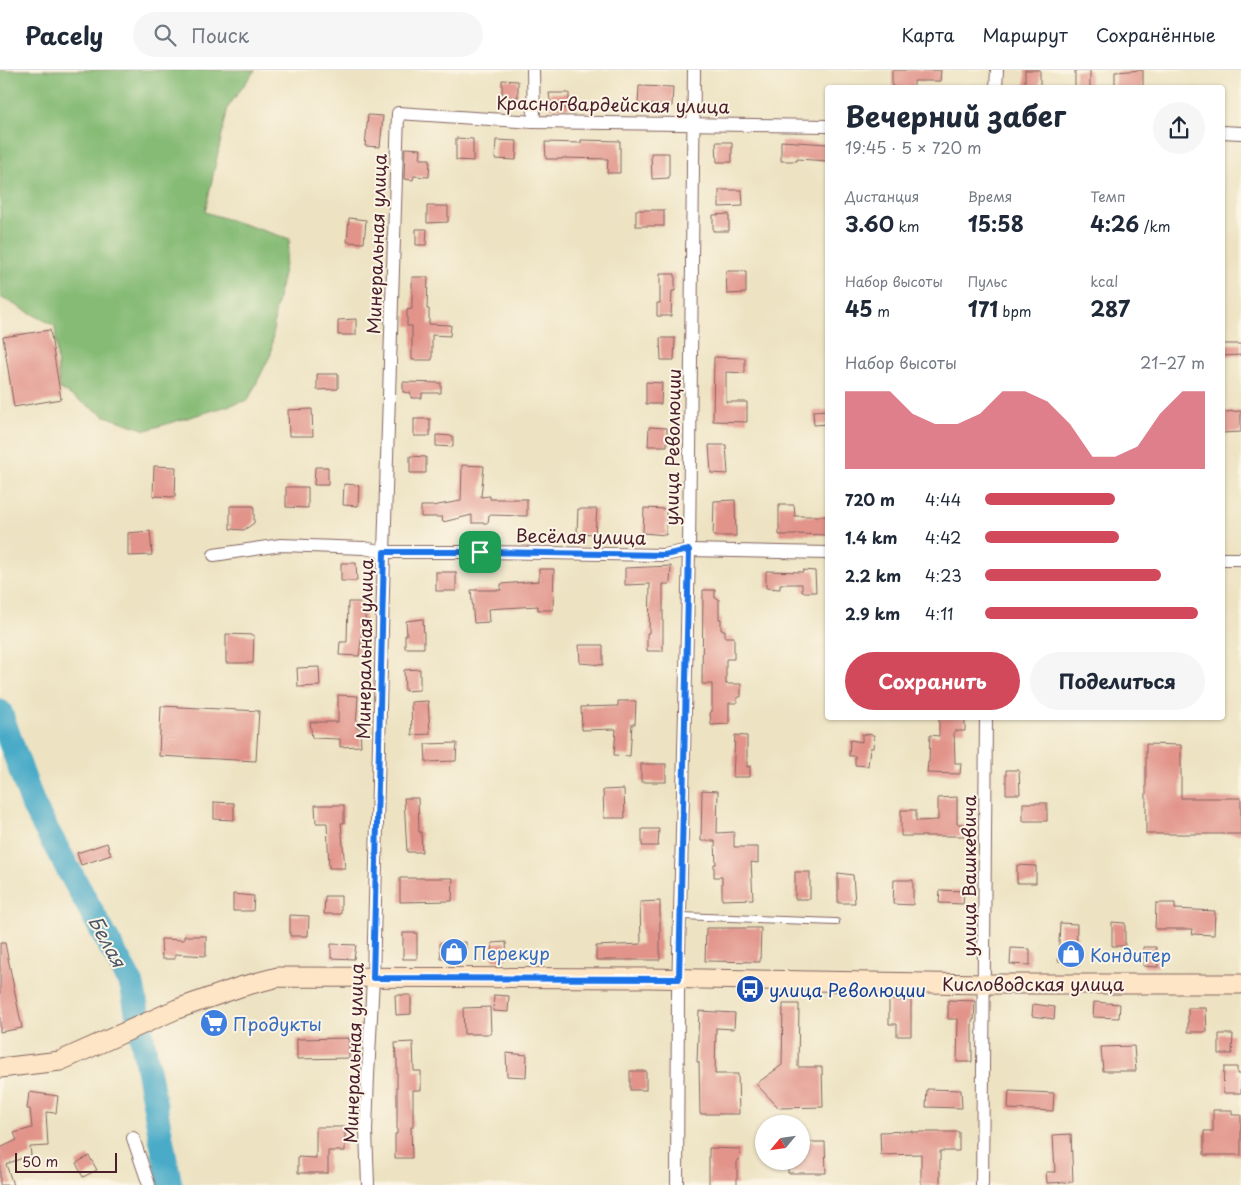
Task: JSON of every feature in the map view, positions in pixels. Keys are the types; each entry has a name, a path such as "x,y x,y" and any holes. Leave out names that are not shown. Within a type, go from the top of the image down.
{"main road":[{"name":"Кисловодская улица","path":"0,1068 60,1061 177,1009 240,987 278,977 679,979 984,984 1241,984"}],"street":[{"path":"533,70 534,122"},
{"name":"улица Революции","path":"677,1185 680,916 689,550 694,70"},
{"path":"996,70 996,85"},
{"name":"Красногвардейская улица","path":"398,113 534,122 825,126"},
{"name":"Минеральная улица","path":"368,1185 366,1131 373,978 398,113"},
{"path":"1225,132 1241,133"},
{"name":"Весёлая улица","path":"214,555 281,545 364,548 384,552 664,555 689,550 825,553"},
{"path":"1225,559 1241,559"},
{"name":"улица Вашкевича","path":"982,1185 986,720"},
{"path":"133,1138 149,1185"}],"lane":[{"path":"680,916 836,922"}],"green space":[{"path":"0,70 255,70 228,107 205,212 290,239 275,313 271,354 248,400 146,430 105,416 59,388 55,326 0,297"}],"building":[{"path":"892,70 941,70 940,81 914,81 914,85 892,85"},
{"path":"1025,70 1040,70 1040,85 1025,85"},
{"path":"1075,70 1090,70 1090,85 1075,85"},
{"path":"1143,70 1143,85 1115,85 1115,72"},
{"path":"502,80 518,81 518,97 502,97"},
{"path":"639,86 673,87 672,106 638,104"},
{"path":"549,93 569,93 569,108 551,108"},
{"path":"368,115 383,116 380,147 365,146"},
{"path":"456,138 473,139 473,161 456,160"},
{"path":"496,140 517,141 516,160 495,159"},
{"path":"581,140 620,141 620,173 607,173 608,159 546,159 545,142 581,143"},
{"path":"781,141 825,144 825,161 797,159 797,161 781,161"},
{"path":"716,142 732,142 732,162 717,162"},
{"path":"405,148 421,149 420,159 430,159 429,177 414,176 413,180 404,179"},
{"path":"651,153 669,153 669,178 652,179"},
{"path":"719,190 742,190 743,206 719,207"},
{"path":"427,206 448,206 448,222 427,223"},
{"path":"636,210 664,210 664,226 636,226"},
{"path":"729,214 729,231 713,231 713,215"},
{"path":"349,218 366,220 364,243 347,242"},
{"path":"416,229 427,229 426,245 416,245"},
{"path":"726,271 746,271 746,293 727,294"},
{"path":"660,274 675,274 675,291 672,291 671,316 657,316 657,303 660,303"},
{"path":"412,277 428,277 427,309 429,309 429,324 451,325 450,336 432,335 432,360 412,360 412,326 407,326 407,310 412,309"},
{"path":"356,319 356,335 338,335 338,320"},
{"path":"50,330 61,399 14,407 3,337"},
{"path":"660,338 675,338 674,360 661,360"},
{"path":"1225,344 1241,344 1241,355 1225,356"},
{"path":"714,357 745,358 745,373 726,372 726,402 747,402 747,422 713,421"},
{"path":"317,374 338,374 338,389 317,390"},
{"path":"403,382 441,383 441,393 422,393 422,398 411,398 411,393 403,392"},
{"path":"646,382 662,383 661,404 646,404"},
{"path":"312,409 313,436 289,436 288,410"},
{"path":"825,410 825,424 814,425 813,411"},
{"path":"1241,411 1241,432 1225,433 1225,412"},
{"path":"414,419 430,419 430,436 414,436"},
{"path":"649,427 667,428 667,446 648,446"},
{"path":"436,435 453,436 453,447 436,446"},
{"path":"709,445 726,445 728,474 711,473"},
{"path":"410,456 426,457 426,473 410,473"},
{"path":"462,465 484,466 481,497 490,496 490,499 527,499 527,516 489,515 488,523 472,523 472,515 443,522 442,517 421,517 421,506 461,501"},
{"path":"154,466 176,467 175,497 153,496"},
{"path":"315,467 328,467 328,485 314,485"},
{"path":"344,484 359,485 358,506 343,505"},
{"path":"286,487 308,487 308,508 286,507"},
{"path":"735,500 736,536 713,536 714,501"},
{"path":"779,505 794,505 795,516 825,516 825,535 779,535"},
{"path":"230,506 254,506 254,523 244,530 230,529"},
{"path":"644,508 666,509 666,535 643,533"},
{"path":"578,509 597,509 595,534 577,533"},
{"path":"150,531 152,555 128,556 128,533"},
{"path":"341,563 356,563 357,581 341,581"},
{"path":"671,566 670,584 663,584 663,651 647,651 650,584 625,585 625,568"},
{"path":"539,569 554,569 553,610 538,610 538,606 488,609 489,622 474,623 471,590 501,590 501,584 539,581"},
{"path":"803,570 815,571 816,592 802,592 802,584 780,584 780,589 766,588 766,571 803,572"},
{"path":"436,572 456,572 456,591 436,591"},
{"path":"703,590 715,590 715,598 719,599 721,630 725,630 725,637 734,637 734,659 726,659 726,684 741,684 741,697 737,697 737,703 729,703 729,724 711,725 712,684 702,684"},
{"path":"348,602 364,602 366,628 363,628 359,656 339,655 340,642 347,642"},
{"path":"423,619 424,648 405,648 405,635 407,635 406,621"},
{"path":"226,634 254,635 253,663 226,663"},
{"path":"579,645 603,645 603,665 580,663"},
{"path":"319,667 320,686 298,687 297,668"},
{"path":"420,669 420,690 405,691 404,670"},
{"path":"338,695 358,696 356,728 360,727 361,746 340,747 340,739 312,738 310,722 338,722"},
{"path":"428,701 430,734 412,735 411,702"},
{"path":"618,701 636,701 635,724 632,724 630,756 614,755 616,729 582,730 581,707 618,706"},
{"path":"161,706 259,711 256,761 159,756"},
{"path":"939,720 965,720 965,731 954,731 955,763 961,763 960,774 927,773 930,735 939,736"},
{"path":"862,734 874,735 868,766 855,765 855,756 849,756 850,740 862,742"},
{"path":"735,735 747,736 747,767 750,766 750,777 733,777"},
{"path":"457,743 456,761 426,762 425,744"},
{"path":"1146,744 1181,745 1181,798 1241,798 1241,834 1146,834"},
{"path":"641,764 666,764 666,782 641,782"},
{"path":"1006,770 1019,770 1020,794 1006,794"},
{"path":"624,789 625,818 604,818 603,790"},
{"path":"702,790 718,791 717,833 734,832 734,847 758,847 758,863 751,862 753,899 722,900 722,877 714,877 714,864 716,864 715,841 701,841"},
{"path":"957,797 957,824 964,824 964,836 901,836 901,810 916,810 916,821 938,820 938,798"},
{"path":"404,798 418,798 419,832 421,832 422,852 407,852"},
{"path":"214,802 234,803 234,820 214,819"},
{"path":"1023,803 1047,803 1047,821 1023,821"},
{"path":"315,805 344,805 344,823 341,823 345,868 329,868 327,823 316,823"},
{"path":"642,829 659,829 658,846 642,846"},
{"path":"107,843 111,855 81,865 77,853"},
{"path":"1017,865 1036,866 1036,883 1017,883"},
{"path":"795,872 810,872 810,899 795,899"},
{"path":"838,873 853,875 855,903 838,903"},
{"path":"400,878 453,878 452,901 400,902"},
{"path":"894,880 913,880 913,905 893,904"},
{"path":"940,890 964,891 963,904 939,903"},
{"path":"233,894 254,896 253,911 233,911"},
{"path":"325,896 341,896 341,914 324,914"},
{"path":"660,901 660,960 596,960 596,946 641,944 640,902"},
{"path":"1156,903 1175,903 1175,909 1215,911 1214,935 1192,934 1193,929 1155,929"},
{"path":"290,915 309,916 308,936 290,936"},
{"path":"1112,922 1125,923 1125,946 1112,946"},
{"path":"1060,923 1077,924 1076,962 1058,961"},
{"path":"706,928 761,928 760,962 705,961"},
{"path":"403,933 417,933 417,959 403,959"},
{"path":"184,936 206,936 206,956 175,954 175,959 162,959 161,939 184,940"},
{"path":"466,942 466,958 441,959 440,943"},
{"path":"506,942 507,959 493,960 492,943"},
{"path":"0,943 5,943 22,1028 0,1032"},
{"path":"331,944 356,945 354,959 331,958"},
{"path":"1143,947 1156,947 1158,967 1143,966"},
{"path":"1011,948 1030,949 1030,965 1010,964"},
{"path":"395,995 411,995 411,1014 396,1015"},
{"path":"494,995 509,996 508,1012 493,1011"},
{"path":"889,1000 911,1000 911,1036 897,1036 897,1024 889,1024"},
{"path":"948,1000 975,1001 974,1020 972,1020 972,1062 957,1062 958,1019 948,1019"},
{"path":"1094,1002 1120,1004 1119,1018 1093,1017"},
{"path":"783,1004 799,1004 798,1067 822,1067 823,1107 779,1108 756,1084 782,1065"},
{"path":"1033,1004 1055,1007 1054,1019 1032,1016"},
{"path":"490,1007 491,1034 464,1034 463,1008"},
{"path":"1188,1008 1206,1008 1207,1032 1188,1032"},
{"path":"699,1011 735,1013 734,1029 716,1028 715,1074 738,1074 739,1114 700,1114 699,1062 697,1062"},
{"path":"1219,1034 1233,1034 1232,1054 1219,1054"},
{"path":"349,1038 349,1058 297,1059 297,1039"},
{"path":"413,1042 414,1071 421,1071 421,1090 413,1090 412,1158 395,1158 395,1134 397,1134 397,1059 395,1043"},
{"path":"1134,1046 1136,1071 1103,1071 1101,1047"},
{"path":"506,1053 527,1055 526,1077 507,1076"},
{"path":"1224,1067 1237,1067 1237,1074 1241,1074 1241,1093 1223,1093"},
{"path":"630,1071 646,1071 646,1090 630,1090"},
{"path":"927,1089 961,1090 962,1108 926,1107"},
{"path":"1009,1091 1054,1093 1053,1111 1008,1109"},
{"path":"29,1092 58,1096 56,1113 46,1112 48,1146 30,1147 31,1155 6,1164 13,1185 0,1185 0,1148 17,1140 14,1133 32,1128 30,1109 27,1109"},
{"path":"1213,1110 1232,1110 1232,1115 1241,1115 1241,1155 1204,1155 1204,1131 1213,1131"},
{"path":"316,1127 345,1127 345,1151 328,1151 328,1173 298,1173 298,1157 316,1158"},
{"path":"880,1132 959,1132 959,1151 940,1151 940,1185 921,1185 921,1154 881,1155"},
{"path":"1071,1134 1073,1182 1047,1183 1046,1172 1055,1172 1053,1135"},
{"path":"810,1142 825,1142 826,1173 788,1173 788,1170 810,1170"},
{"path":"709,1148 740,1149 739,1160 737,1160 737,1185 709,1185"},
{"path":"89,1156 97,1170 83,1177 76,1163"}],"waterway":[{"name":"Белая","path":"0,712 34,807 132,985 170,1185"}],"place":[{"name":"Перекур","path":"454,952"},
{"name":"Кондитер","path":"1071,954"},
{"name":"улица Революции","path":"750,989"},
{"name":"Продукты","path":"214,1023"}],"route":[{"path":"689,550 679,979 373,978 384,552 480,552 664,555 689,550"}]}
